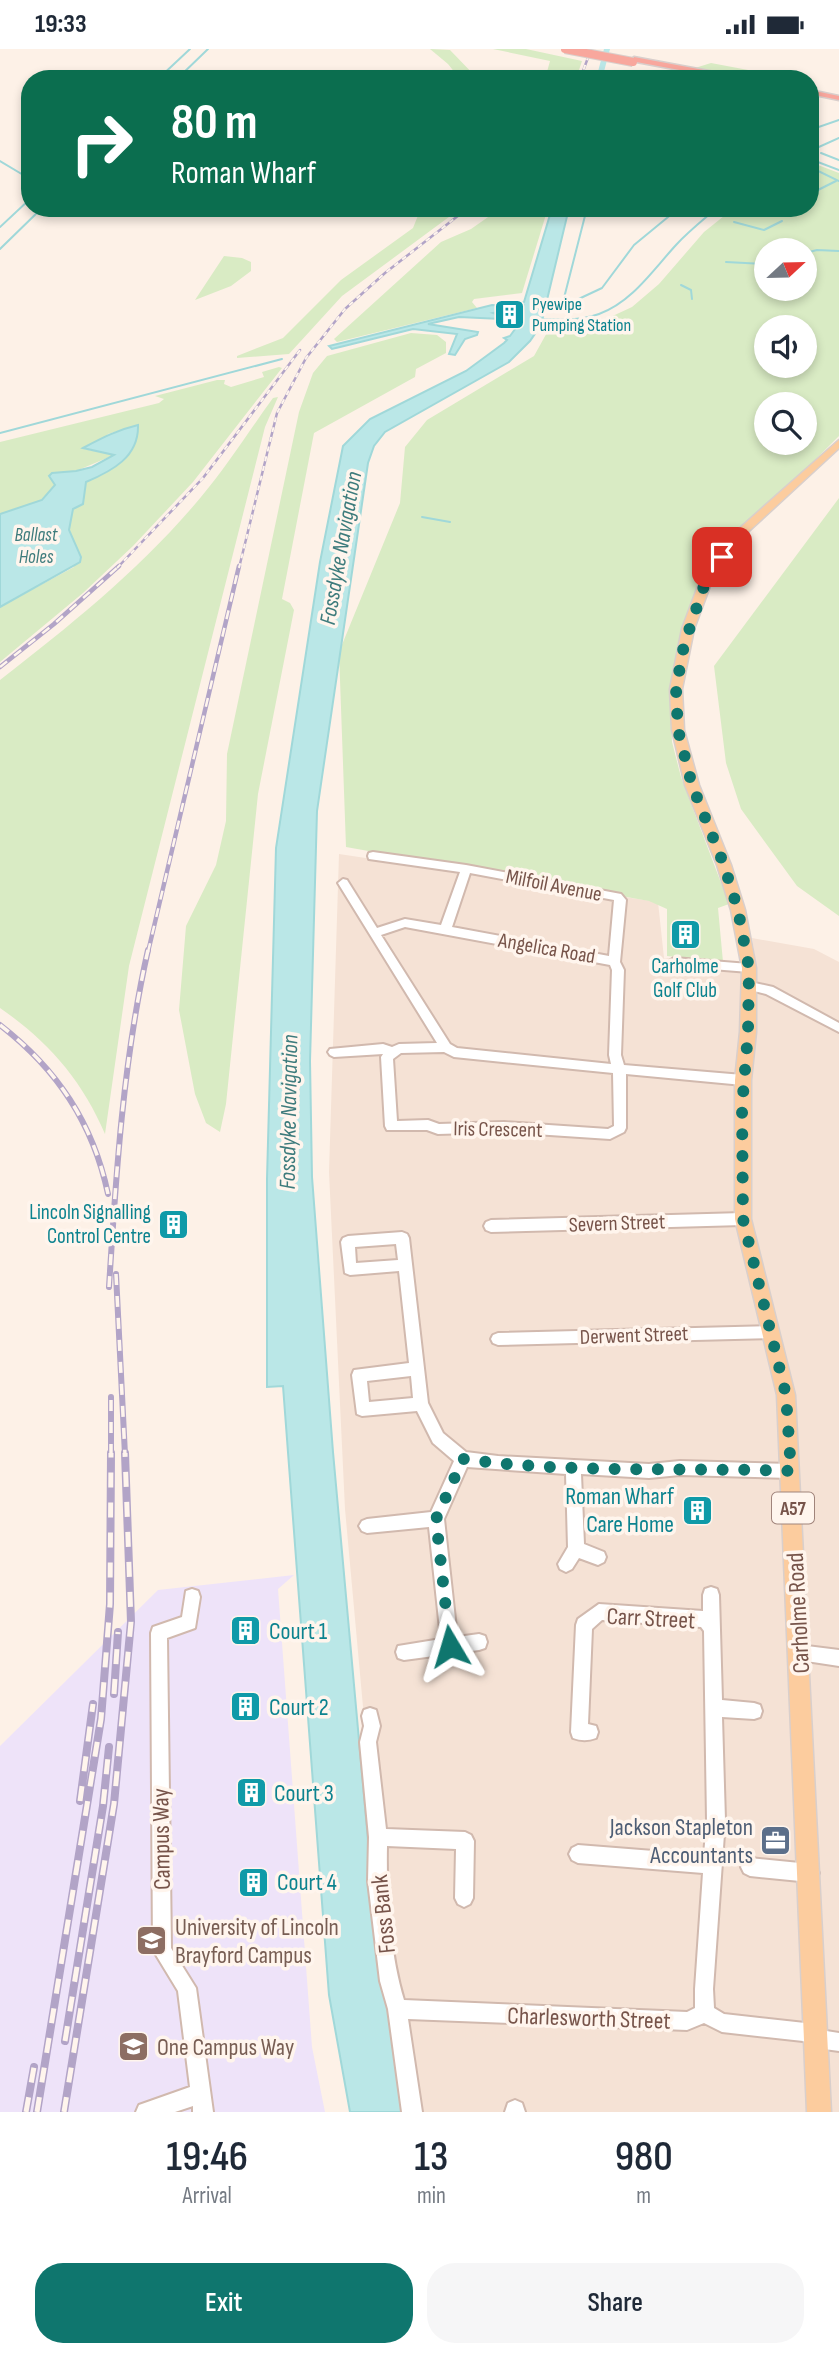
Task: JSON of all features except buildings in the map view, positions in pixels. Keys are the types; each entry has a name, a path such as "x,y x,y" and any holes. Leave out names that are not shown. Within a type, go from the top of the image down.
{"highway":[{"path":"564,49 688,70"},
{"path":"580,49 678,70"},
{"path":"819,96 839,99"}],"main road":[{"name":"Carholme Road","path":"819,2112 786,1395 743,1219 743,1080 749,977 738,910 724,865 692,785 678,730 676,689 697,602 722,557 755,519 839,443"}],"street":[{"name":"Milfoil Avenue","path":"373,856 466,869 556,888 617,897 623,905 614,962"},
{"path":"445,930 466,869"},
{"path":"343,883 446,1047 454,1052 743,1080"},
{"name":"Angelica Road","path":"374,933 405,923 614,962 618,970 615,1055 619,1069"},
{"path":"674,962 749,977 839,1028"},
{"path":"334,1052 392,1052 399,1049 446,1047"},
{"name":"Iris Crescent","path":"392,1052 387,1057 391,1126 428,1125 438,1129 504,1127 610,1134 620,1128 621,1122 619,1069"},
{"name":"Severn Street","path":"491,1226 743,1219"},
{"path":"405,1265 421,1404 438,1438 463,1459 573,1468 791,1471"},
{"name":"Derwent Street","path":"498,1339 769,1332"},
{"path":"417,1369 359,1375 362,1409 421,1404"},
{"path":"450,1646 436,1519 463,1459"},
{"path":"566,1565 576,1549 573,1468"},
{"path":"367,1526 436,1519"},
{"path":"576,1549 598,1557"},
{"name":"Carr Street","path":"705,2013 704,1989 716,1820 711,1595"},
{"name":"Campus Way","path":"146,2112 202,2103 187,1988 162,1950 159,1633 189,1622 192,1597"},
{"name":"Carr Street","path":"590,1732 579,1732 584,1625 599,1612 705,1619 711,1627"},
{"path":"404,1652 479,1642"},
{"path":"799,1653 839,1658"},
{"path":"713,1708 754,1711"},
{"name":"Foss Bank","path":"370,1716 372,1726 368,1742 378,1837 377,1881 390,1981 397,2009 412,2112"},
{"path":"378,1837 465,1840 464,1898"},
{"path":"578,1854 712,1865"},
{"path":"750,1867 810,1874"},
{"name":"Charlesworth Street","path":"397,2009 687,2021 705,2013"},
{"path":"705,2013 722,2023 805,2032 817,2039 839,2042"}],"shaded area":[{"path":"339,854 658,902 664,958 756,963 752,938 814,949 839,962 839,2112 414,2112 390,2003 345,1509 329,1172"},
{"name":"University of Lincoln Brayford Campus","path":"294,1575 278,1589 312,2047 325,2112 0,2112 0,1746 158,1590"}],"green space":[{"path":"430,49 450,50 469,70 453,70"},
{"path":"493,49 526,49 582,61 579,70 548,70 550,61"},
{"path":"711,63 747,70 706,70 695,68"},
{"name":"Carholme Golf Club","path":"819,165 839,173 839,436 716,559 675,664 671,701 672,742 681,777 729,904 718,908 723,962 667,956 667,909 649,901 346,847 339,652 400,503 405,447 427,420 534,356 549,329 589,327 632,307 659,284 704,232 723,217 819,217"},
{"path":"417,217 449,217 342,296 289,354 237,358 283,338 341,280 413,228"},
{"path":"488,217 545,217 522,293 474,299 472,302 477,308 337,342 334,339 441,242 471,229"},
{"path":"224,256 251,262 251,271 231,286 195,300"},
{"path":"411,333 437,335 446,342 446,353 416,369 415,377 314,433 282,599 290,603 294,610 258,794 226,1104 220,1132 206,1123 195,1094 179,1010 186,926 216,865 226,821 227,754 299,412 313,373 327,356"},
{"path":"282,368 193,482 133,546 83,593 0,662 0,607 74,567 69,521 73,508 82,499 86,482 121,462 131,447 137,425 108,434 104,440 84,449 114,455 76,471 52,473 55,485 42,500 0,514 0,442 159,403 164,399 155,396 217,380 225,380 224,384 231,387 264,377 262,372"},
{"path":"278,397 265,427 129,966 105,1134 86,1096 62,1063 33,1034 0,1008 0,680 80,616 131,571 179,523 229,461 273,398"},
{"path":"839,498 839,916 797,886 741,809 726,763 714,666"}],"water":[{"path":"549,217 567,217 541,325 530,341 509,362 385,432 374,446 368,463 317,811 310,1061 312,1177 333,1452 377,1940 406,2112 350,2112 329,1995 283,1386 267,1387 267,1179 276,848 320,562 343,446 370,419 466,371 504,343 507,340 504,338 510,336 521,321 518,320 523,316 524,305 521,303 524,302"},
{"path":"492,305 507,306 507,310 493,313 502,316 501,319 459,317 428,324 478,332 477,335 465,339 455,355 449,354 457,334 413,329 332,349 329,346"},
{"name":"Ballast Holes","path":"138,425 134,446 129,454 114,468 86,482 83,504 73,509 69,530 81,557 80,562 0,607 0,514 42,500 55,485 49,476 52,473 92,467 114,455 83,448"}],"waterway":[{"path":"168,70 190,49"},
{"path":"186,70 208,49"},
{"name":"Fossdyke Navigation","path":"601,70 607,49"},
{"path":"819,127 839,120"},
{"path":"819,147 839,138"},
{"path":"821,153 839,160"},
{"path":"0,161 21,174"},
{"path":"819,162 839,170"},
{"path":"819,171 839,181"},
{"path":"819,190 836,181"},
{"path":"0,227 21,207"},
{"path":"0,249 33,217"},
{"path":"564,298 585,217"},
{"path":"570,303 602,288 634,245 668,217"},
{"path":"539,319 584,318 611,309 632,293 681,240 707,217"},
{"path":"734,222 764,230 782,221"},
{"path":"817,250 839,251"},
{"path":"726,262 754,263"},
{"path":"681,285 691,290 692,299"},
{"path":"0,433 282,359"},
{"path":"422,517 450,522"}],"railway":[{"path":"583,70 589,55"},
{"path":"239,568 277,413 306,358 345,309 385,273 457,217"},
{"path":"118,567 203,478 300,350"},
{"path":"148,952 239,566"},
{"path":"0,667 54,624 118,567"},
{"path":"109,1287 127,1076 148,950"},
{"path":"0,1025 39,1060 70,1099 93,1144 108,1194"},
{"path":"116,1274 125,1455"},
{"path":"111,1397 111,1453"},
{"path":"37,2112 101,1719 110,1604 111,1453"},
{"path":"64,2112 114,1804 131,1622 125,1453"},
{"path":"114,1694 118,1632"},
{"path":"80,1801 93,1704"},
{"path":"65,2041 103,1806 109,1747"},
{"path":"26,2112 34,2067"}],"place":[{"name":"Pyewipe Pumping Station","path":"509,314"},
{"name":"Carholme Golf Club","path":"685,934"},
{"name":"Lincoln Signalling Control Centre","path":"174,1224"},
{"name":"Roman Wharf Care Home","path":"697,1510"},
{"name":"Court 1","path":"246,1631"},
{"name":"Court 2","path":"246,1707"},
{"name":"Court 3","path":"251,1793"},
{"name":"Jackson Stapleton Accountants","path":"776,1841"},
{"name":"Court 4","path":"254,1882"},
{"name":"University of Lincoln Brayford Campus","path":"152,1941"},
{"name":"One Campus Way","path":"134,2047"}],"route":[{"path":"450,1646 436,1519 463,1459 498,1464 649,1471 680,1468 791,1471 786,1395 743,1219 742,1107 748,1033 749,968 738,910 724,865 692,785 678,730 676,706 678,671 688,629 704,586 722,557"}]}
